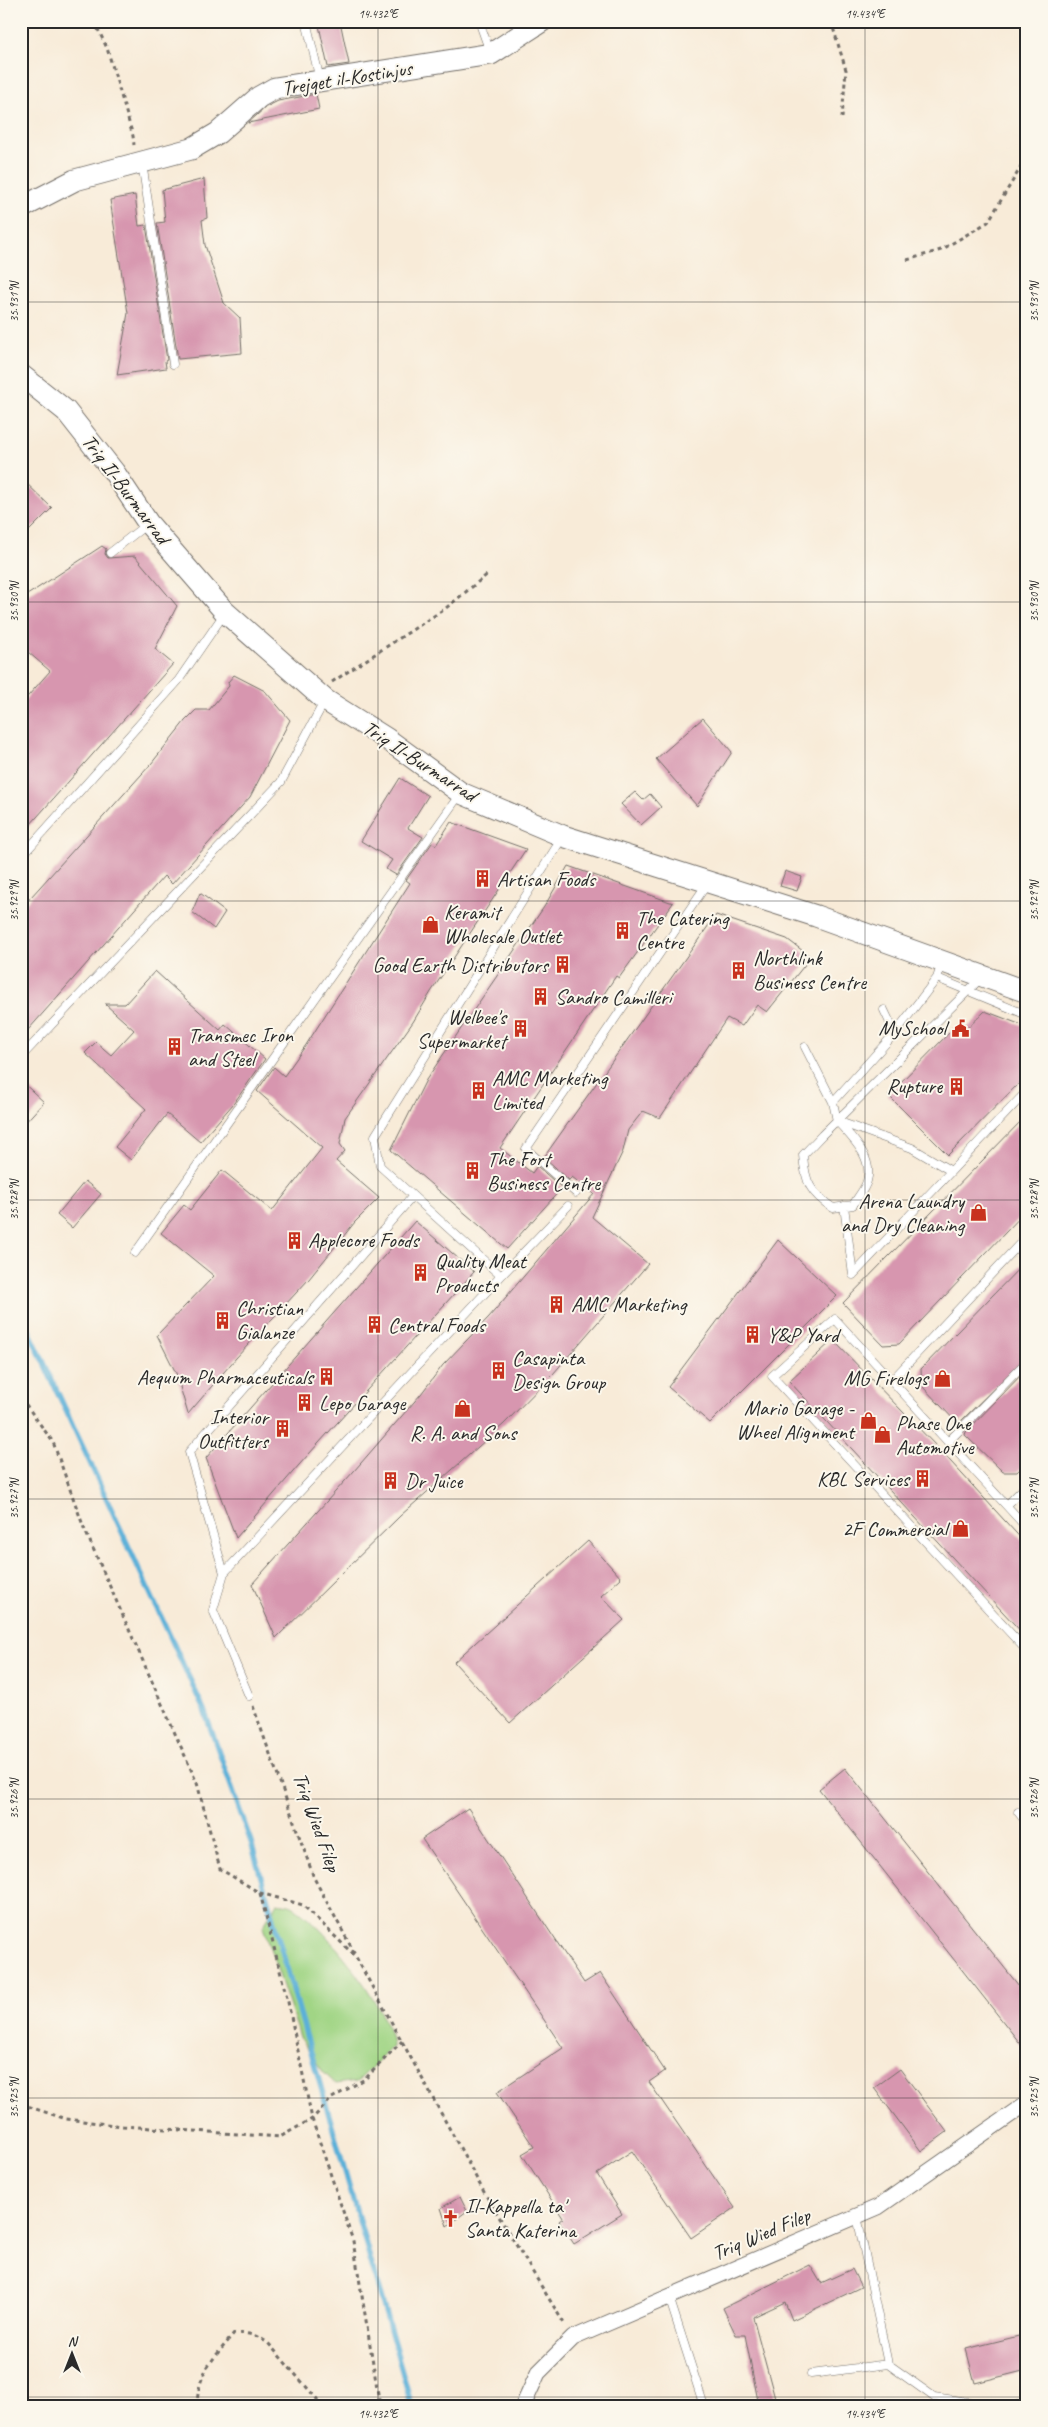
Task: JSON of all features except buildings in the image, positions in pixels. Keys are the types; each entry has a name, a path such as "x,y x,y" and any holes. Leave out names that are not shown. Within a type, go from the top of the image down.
{"street":[{"name":"Trejqet il-Kostinjus","path":"21,208 75,180 191,149 211,137 259,97 275,88 491,54 542,21"},
{"name":"Triq Il-Burmarrad","path":"21,374 66,411 114,472 148,523 225,612 321,697 387,739 462,793 563,836 816,916 940,969 984,975 1027,992"},
{"name":"Triq Wied Filep","path":"522,2406 538,2373 573,2338 878,2207 1027,2103"}],"lane":[{"path":"306,21 320,81"},
{"path":"479,21 491,54"},
{"path":"139,164 173,364"},
{"path":"110,553 148,523"},
{"path":"21,857 178,681 225,612"},
{"path":"21,1058 281,782 321,697"},
{"path":"135,1253 462,793"},
{"path":"501,1276 380,1166 375,1136 563,836"},
{"path":"576,1193 526,1149 708,882"},
{"path":"833,1102 895,1032 940,969 969,990 1027,1015"},
{"path":"806,1047 833,1102 837,1121 857,1144 866,1160 867,1181 853,1205 834,1208 818,1198 805,1178 803,1155 837,1121 984,975"},
{"path":"884,1010 895,1032"},
{"path":"844,1206 853,1275 1027,1091"},
{"path":"837,1121 912,1148 951,1171"},
{"path":"224,1572 189,1452 413,1196"},
{"path":"249,1696 213,1610 224,1572 568,1206"},
{"path":"893,1379 1027,1236"},
{"path":"1027,1528 893,1379 835,1319 772,1376 1027,1651"},
{"path":"948,1442 1027,1361"},
{"path":"1007,1505 1027,1485"},
{"path":"1018,1812 1027,1823"},
{"path":"857,2216 888,2364 934,2397 994,2406"},
{"path":"669,2297 704,2406"},
{"path":"811,2374 888,2364"},
{"path":"1012,2406 1027,2403"}],"path":[{"path":"94,21 106,48 133,136 139,164"},
{"path":"832,21 846,70 842,118"},
{"path":"907,260 941,250 988,222 1021,167 1027,166"},
{"path":"321,697 347,671 446,608 489,572"},
{"path":"21,1398 53,1442 84,1528 197,1783 220,1869 260,1893 302,1905 356,1956"},
{"name":"Triq Wied Filep","path":"249,1696 314,1878 484,2192 573,2338"},
{"path":"260,1893 288,2002 312,2119 353,2241 380,2406"},
{"path":"21,2104 66,2119 123,2126 280,2137 312,2119 332,2098 365,2079 402,2041"},
{"path":"196,2406 197,2387 202,2374 234,2334 245,2332 257,2336 268,2343 323,2406"}],"green space":[{"path":"277,1903 292,1906 321,1930 354,1969 380,2012 389,2031 392,2047 358,2081 336,2084 324,2073 301,2040 263,1927"}],"waterway":[{"path":"21,1313 204,1710 251,1842 412,2406"}],"place":[{"name":"Artisan Foods","path":"483,879"},
{"name":"Keramit Wholesale Outlet","path":"430,924"},
{"name":"The Catering Centre","path":"622,930"},
{"name":"Good Earth Distributors","path":"562,965"},
{"name":"Northlink Business Centre","path":"739,970"},
{"name":"Sandro Camilleri","path":"541,997"},
{"name":"MySchool","path":"960,1028"},
{"name":"Welbee's Supermarket","path":"520,1029"},
{"name":"Transmec Iron and Steel","path":"174,1047"},
{"name":"Rupture","path":"956,1086"},
{"name":"AMC Marketing Limited","path":"478,1090"},
{"name":"The Fort Business Centre","path":"473,1171"},
{"name":"Arena Laundry and Dry Cleaning","path":"978,1213"},
{"name":"Applecore Foods","path":"294,1240"},
{"name":"Quality Meat Products","path":"421,1273"},
{"name":"AMC Marketing","path":"557,1304"},
{"name":"Christian Gialanze","path":"222,1320"},
{"name":"Central Foods","path":"374,1325"},
{"name":"Y&P Yard","path":"753,1335"},
{"name":"Casapinta Design Group","path":"498,1370"},
{"name":"Aequum Pharmaceuticals","path":"327,1377"},
{"name":"MG Firelogs","path":"942,1378"},
{"name":"Lepo Garage","path":"305,1403"},
{"name":"R. A. and Sons","path":"463,1408"},
{"name":"Mario Garage - Wheel Alignment","path":"868,1420"},
{"name":"Interior Outfitters","path":"282,1429"},
{"name":"Phase One Automotive","path":"882,1435"},
{"name":"KBL Services","path":"923,1479"},
{"name":"Dr Juice","path":"391,1481"},
{"name":"2F Commercial","path":"961,1529"},
{"name":"Il-Kappella ta' Santa Katerina","path":"451,2218"}]}
